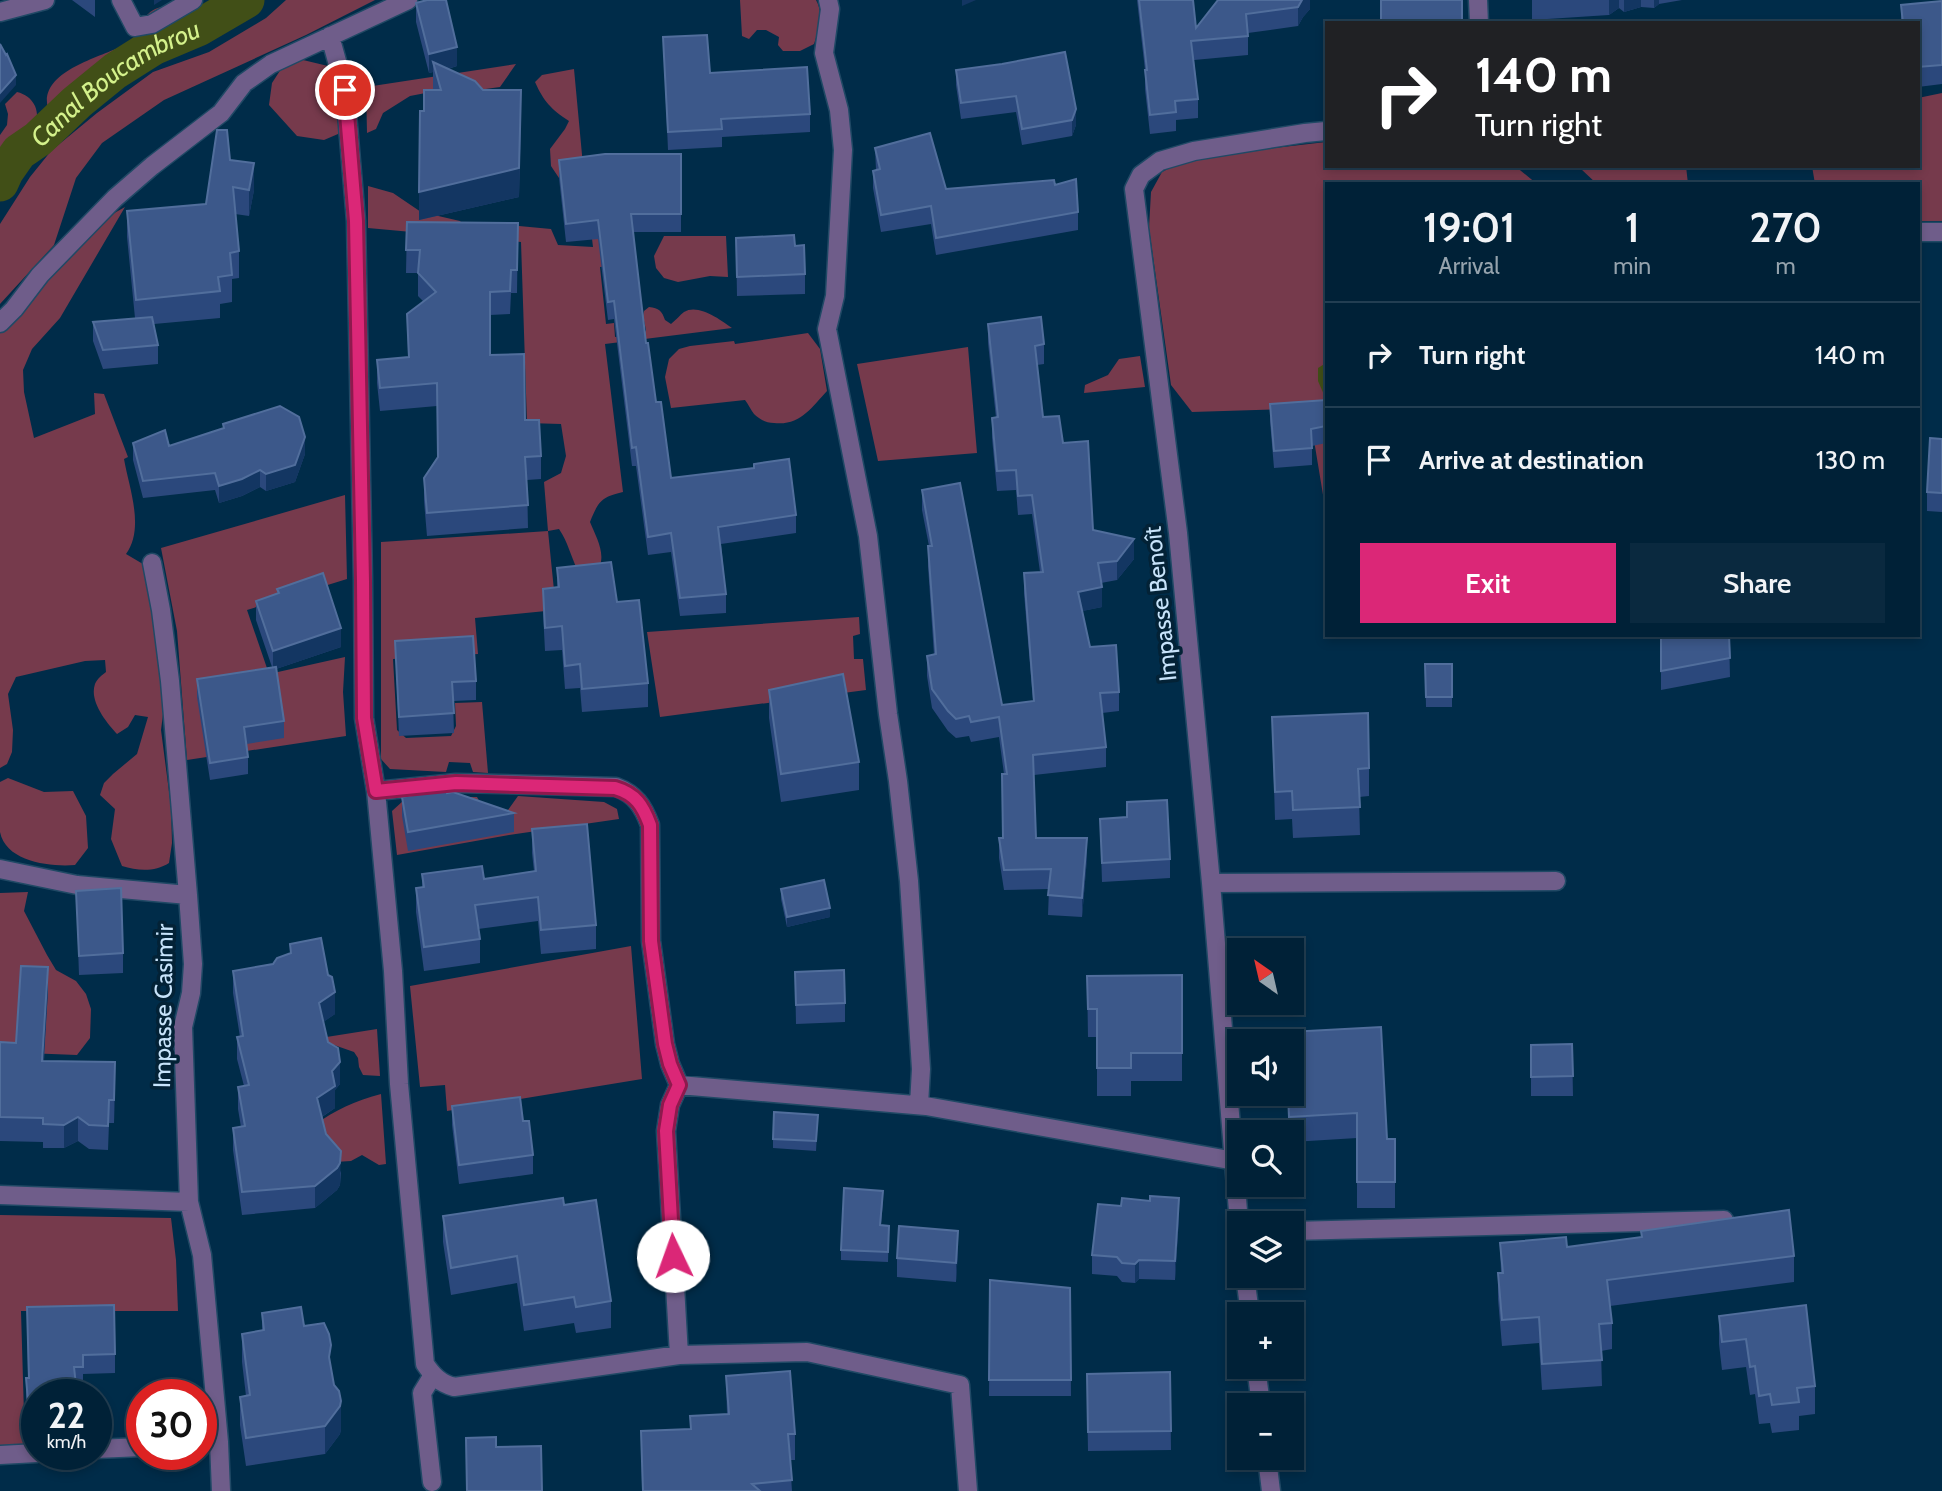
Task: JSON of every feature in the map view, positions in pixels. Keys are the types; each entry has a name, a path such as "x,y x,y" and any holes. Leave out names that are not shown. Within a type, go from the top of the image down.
{"street":[{"path":"0,12 45,0"},
{"path":"121,0 135,27 152,24 192,0"},
{"path":"0,323 40,275 115,198 221,113 244,83 271,64 408,0"},
{"path":"828,0 830,9 824,53 839,110 843,150 835,296 827,329 868,536 898,781 912,921 921,1069 919,1105"},
{"path":"1478,0 1479,21"},
{"path":"330,36 345,90 356,221 364,718 376,791 393,971 399,1084 425,1364 443,1384 454,1387 679,1355 807,1352 960,1385 968,1491"},
{"name":"Impasse Benoît","path":"1231,1120 1178,533 1134,189 1141,175 1160,161 1194,151 1325,131"},
{"path":"1920,232 1942,232"},
{"name":"Impasse Casimir","path":"152,563 170,681 193,964 191,993 183,1027 189,1202 202,1255 207,1379"},
{"path":"376,791 456,783 615,788 628,792 646,812 650,825 651,941 665,1044 679,1085 670,1105 666,1131 679,1355"},
{"path":"0,869 77,885 188,895"},
{"path":"1211,883 1556,881"},
{"path":"679,1085 919,1105 1227,1160"},
{"path":"0,1195 189,1202"},
{"path":"1304,1231 1724,1220"},
{"path":"432,1482 422,1392 433,1375"},
{"path":"0,1455 21,1454"},
{"name":"Impasse Casimir","path":"216,1470 221,1491"},
{"path":"1268,1470 1271,1491"}],"shaded area":[{"path":"210,0 263,0 138,66 64,122 51,116 47,102 49,90 57,79 82,63 127,43 138,34 145,18 156,9 170,7 187,13"},
{"path":"286,0 375,0 164,100 102,143 76,178 54,245 0,304 0,224 30,177 51,151 153,72 209,52 266,18"},
{"path":"740,0 816,0 820,16 814,44 800,51 783,51 778,45 779,37 766,30 757,30 749,39 742,36"},
{"path":"303,60 328,66 333,83 338,108 338,134 324,140 297,136 269,105 272,83 283,66"},
{"path":"516,64 500,87 471,91 436,91 410,96 383,113 376,129 367,133 366,87"},
{"path":"574,69 584,176 559,178 551,166 550,149 569,121 549,104 535,82 542,75"},
{"path":"17,92 28,97 35,106 36,124 27,140 0,168 0,135 7,125 8,114 5,104"},
{"path":"1942,93 1942,221 1920,221 1920,182 1815,182 1812,168 1920,168 1920,98"},
{"path":"1325,142 1325,168 1517,168 1535,182 1325,182 1325,408 1192,412 1171,385 1149,228 1151,192 1162,172 1189,158"},
{"path":"1579,168 1686,168 1688,182 1595,182"},
{"path":"368,186 393,193 421,212 460,221 465,227 519,226 551,229 558,245 593,247 586,189 630,263 600,267 606,324 614,323 615,337 644,334 646,330 643,316 649,307 660,310 665,320 671,324 684,312 696,310 709,314 732,328 605,344 623,492 601,501 590,522 601,551 599,568 578,571 559,529 548,531 544,482 561,473 566,456 561,424 527,423 521,242 368,228"},
{"path":"125,207 60,318 32,349 23,370 24,392 34,438 95,414 94,393 104,394 128,457 124,459 135,520 132,544 126,554 148,567 166,691 161,730 171,807 172,843 169,863 146,870 122,866 111,839 115,809 100,795 104,783 137,754 148,717 135,715 128,727 117,734 108,724 94,697 95,684 106,672 105,660 85,661 16,677 8,694 13,730 12,752 7,764 0,768 0,333 81,244 109,216"},
{"path":"664,236 726,236 728,277 710,276 678,282 664,278 656,268 654,256"},
{"path":"808,333 820,349 827,391 798,419 783,423 765,421 754,414 745,400 671,408 665,377 669,359 679,349"},
{"path":"968,347 977,453 878,461 857,364"},
{"path":"1140,356 1145,387 1084,393 1085,385 1108,375 1119,359"},
{"path":"1325,364 1325,397 1318,381 1318,368"},
{"path":"1325,409 1325,507 1309,410"},
{"path":"345,495 347,579 247,610 269,674 345,657 343,692 346,736 187,760 177,631 161,548"},
{"path":"548,531 556,610 475,618 478,654 393,659 397,730 406,738 451,736 456,726 455,703 482,702 488,773 473,772 470,763 449,762 446,772 390,769 381,759 381,542"},
{"path":"859,617 860,634 853,636 854,659 863,659 866,690 660,717 647,632"},
{"path":"8,778 44,792 73,791 86,816 88,848 75,865 54,865 30,860 11,850 4,842 0,832 0,782"},
{"path":"518,796 604,802 617,809 619,819 397,855 392,811 403,801 418,797 477,797 484,810 493,816 508,810"},
{"path":"28,892 24,911 47,955 56,970 76,981 86,994 91,1009 90,1038 77,1055 0,1052 0,893"},
{"path":"631,946 642,1079 447,1111 445,1085 420,1087 410,986"},
{"path":"377,1029 380,1076 363,1075 354,1052 334,1045 319,1048 295,1042"},
{"path":"381,1094 386,1164 379,1165 362,1155 351,1161 335,1162 314,1125 346,1106"},
{"path":"0,1215 171,1218 178,1311 21,1311 21,1449 0,1450"}],"building":[{"path":"446,0 457,47 429,54 416,3"},
{"path":"1139,0 1193,0 1196,28 1218,0 1302,0 1298,7 1246,14 1248,36 1191,41 1198,99 1175,101 1176,112 1150,115"},
{"path":"1381,0 1462,0 1462,21 1381,21"},
{"path":"1942,1 1942,65 1920,67 1920,21 1903,21 1901,5"},
{"path":"707,35 710,73 807,67 810,114 721,119 722,129 668,132 663,37"},
{"path":"0,44 16,75 0,93"},
{"path":"1065,52 1076,109 1072,120 1022,129 1016,96 961,103 956,70"},
{"path":"433,62 475,81 483,90 521,90 519,168 419,192 420,111 424,111 424,90 441,90"},
{"path":"217,130 227,130 230,160 254,163 249,190 233,187 239,251 230,253 232,275 218,277 220,291 136,300 127,211 206,204"},
{"path":"930,133 946,189 1054,180 1055,185 1076,179 1078,212 936,238 931,206 881,215 873,171 880,169 875,148"},
{"path":"605,154 681,154 681,214 631,214 646,343 656,402 661,402 671,478 754,468 754,464 789,459 796,515 718,527 726,594 680,598 671,533 648,537 636,447 632,448 614,301 608,302 598,220 566,224 559,160"},
{"path":"407,222 518,223 517,270 511,270 510,291 490,292 490,355 524,354 525,420 539,420 541,456 525,457 528,505 427,513 424,478 438,457 437,383 380,388 377,360 409,357 407,314 436,292 418,273 420,250 406,250"},
{"path":"794,235 795,246 804,245 805,274 737,277 736,238"},
{"path":"152,317 158,345 103,350 93,322"},
{"path":"1041,317 1044,344 1035,346 1043,417 1059,416 1063,443 1088,441 1093,530 1134,539 1117,561 1098,563 1102,587 1078,592 1090,647 1116,645 1119,692 1100,693 1106,747 1033,755 1036,838 1087,838 1082,898 1048,895 1051,869 1004,870 999,838 1003,838 1002,774 1007,774 999,717 971,722 969,716 956,719 932,689 927,656 936,654 928,546 932,546 922,490 960,483 1002,705 1034,701 1024,573 1043,572 1032,495 1018,496 1016,470 997,471 992,418 998,417 988,324"},
{"path":"1325,400 1325,426 1311,429 1312,448 1274,451 1270,404"},
{"path":"280,406 299,417 305,437 295,465 266,474 260,470 219,486 215,473 143,481 133,443 165,430 169,446 224,428 223,424"},
{"path":"1930,438 1942,439 1942,493 1927,492"},
{"path":"611,562 617,602 639,600 648,683 582,689 580,664 565,666 562,626 545,628 543,589 559,587 557,568"},
{"path":"323,573 341,628 273,651 256,601 279,593 277,589"},
{"path":"473,636 476,681 452,682 454,713 399,717 395,641"},
{"path":"1661,637 1729,637 1730,658 1661,671"},
{"path":"1425,664 1452,664 1452,697 1426,697"},
{"path":"276,667 284,721 244,727 248,757 210,763 197,679"},
{"path":"843,674 859,762 781,774 769,690"},
{"path":"1368,713 1369,768 1358,769 1360,807 1293,810 1292,791 1275,792 1272,717"},
{"path":"446,789 447,793 453,792 514,813 408,832 402,797"},
{"path":"1167,800 1170,859 1102,863 1100,819 1127,817 1127,802"},
{"path":"587,824 596,925 541,930 538,897 475,905 480,939 424,947 416,888 424,887 422,874 482,866 484,879 536,871 532,829"},
{"path":"824,880 830,908 787,917 781,889"},
{"path":"121,888 123,953 79,956 76,891"},
{"path":"321,938 328,975 332,977 335,992 319,1003 328,1042 338,1048 340,1062 332,1071 335,1086 317,1098 326,1134 341,1151 340,1163 315,1186 242,1192 233,1128 245,1126 238,1087 249,1085 237,1037 243,1036 233,971 273,964 277,958 291,953 290,944"},
{"path":"21,966 48,967 42,1061 115,1062 114,1100 109,1100 108,1126 89,1125 78,1117 64,1125 43,1124 43,1118 0,1117 0,1042 16,1043"},
{"path":"844,970 845,1003 796,1005 795,972"},
{"path":"1182,975 1182,1053 1131,1053 1131,1068 1097,1068 1097,1009 1088,1009 1087,976"},
{"path":"1381,1027 1387,1139 1395,1139 1395,1182 1357,1182 1357,1113 1289,1117 1289,1106 1304,1106 1304,1031"},
{"path":"1572,1044 1573,1076 1531,1077 1531,1045"},
{"path":"520,1097 523,1121 529,1121 533,1155 459,1165 452,1106"},
{"path":"774,1112 818,1115 816,1141 773,1139"},
{"path":"844,1188 883,1191 880,1225 889,1226 888,1252 841,1250"},
{"path":"1150,1196 1179,1198 1175,1261 1139,1260 1135,1264 1122,1263 1117,1257 1092,1255 1098,1204 1121,1206 1122,1198 1150,1201"},
{"path":"563,1198 564,1205 596,1200 611,1301 576,1307 574,1297 524,1305 517,1256 451,1268 443,1216"},
{"path":"1789,1210 1794,1256 1607,1280 1612,1323 1599,1324 1602,1360 1542,1364 1539,1317 1502,1320 1498,1273 1503,1273 1500,1243 1566,1237 1567,1247 1642,1237 1641,1231"},
{"path":"899,1226 958,1231 956,1263 897,1258"},
{"path":"990,1280 1070,1288 1071,1380 989,1380"},
{"path":"114,1305 115,1354 83,1355 83,1367 74,1367 75,1379 26,1379 29,1378 27,1307"},
{"path":"1806,1305 1815,1386 1797,1388 1799,1402 1772,1405 1770,1394 1759,1396 1755,1366 1750,1367 1746,1339 1722,1342 1719,1316"},
{"path":"301,1307 304,1326 324,1323 329,1334 329,1357 334,1385 339,1391 340,1406 325,1426 246,1438 240,1397 250,1395 242,1334 264,1330 262,1313"},
{"path":"790,1371 795,1434 788,1434 792,1480 752,1484 760,1491 643,1491 641,1431 691,1429 690,1416 729,1414 726,1376"},
{"path":"1170,1372 1171,1431 1088,1432 1087,1374"},
{"path":"496,1437 496,1447 541,1446 542,1491 467,1491 466,1438"}],"waterway":[{"name":"Canal Boucambrou","path":"0,183 19,152 38,139 115,71 153,47 198,28 246,0"}],"route":[{"path":"345,90 356,221 364,718 376,791 456,783 615,788 628,792 646,812 650,825 651,941 665,1044 679,1085 670,1105 666,1131 673,1256"}]}
